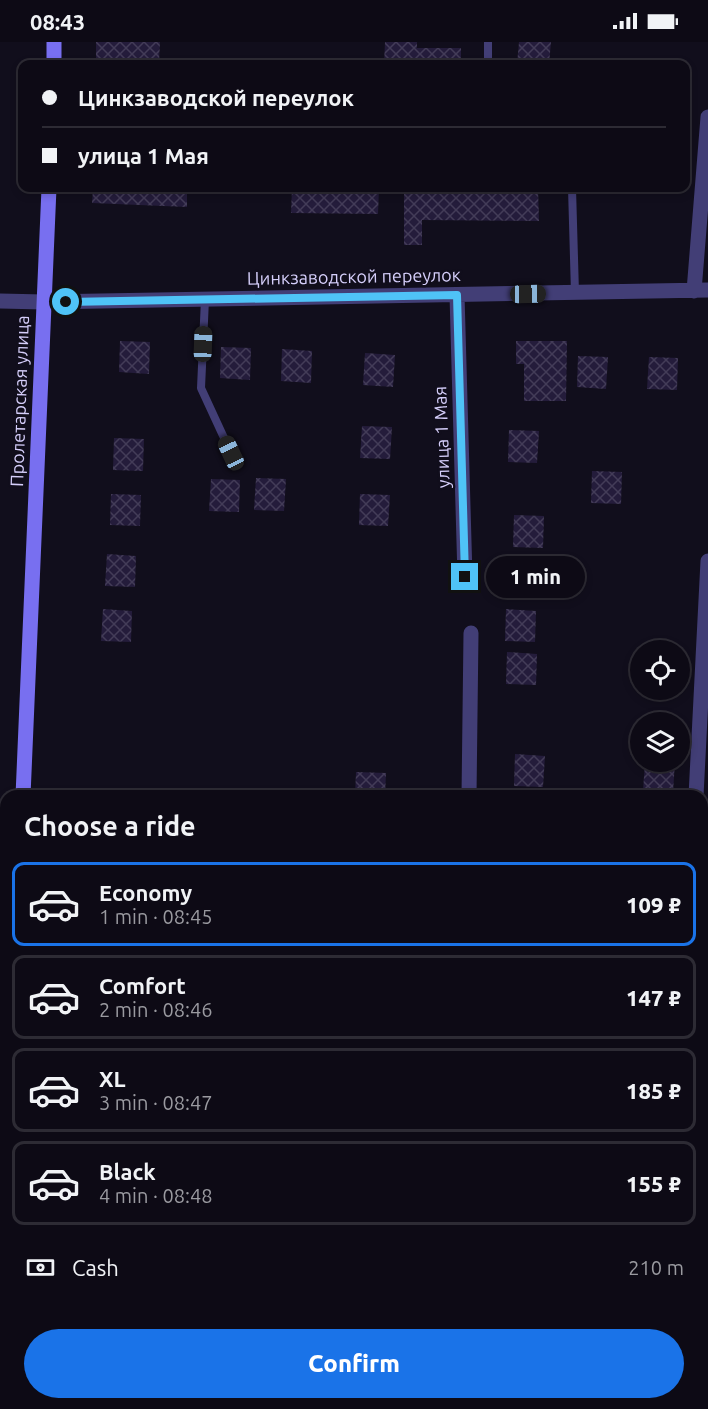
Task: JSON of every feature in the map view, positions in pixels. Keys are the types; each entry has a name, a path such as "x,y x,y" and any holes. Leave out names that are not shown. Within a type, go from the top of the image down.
{"main road":[{"path":"54,42 54,60"},
{"name":"Пролетарская улица","path":"24,790 49,192"}],"street":[{"path":"701,290 708,117"},
{"name":"Цинкзаводской переулок","path":"0,300 44,302 701,290"},
{"name":"улица 1 Мая","path":"457,295 465,577"},
{"path":"696,790 708,561"},
{"path":"469,790 471,633"}],"lane":[{"path":"488,42 488,60"},
{"path":"572,192 575,293"},
{"path":"205,299 201,388 231,453"}],"building":[{"path":"96,42 160,42 159,60 96,60"},
{"path":"385,42 417,42 417,48 461,48 461,60 384,60"},
{"path":"519,42 551,42 549,60 517,60"},
{"path":"93,192 187,192 187,207 92,203"},
{"path":"292,192 379,192 378,214 291,213"},
{"path":"404,192 538,192 539,221 422,220 422,245 404,245"},
{"path":"120,341 150,342 149,374 119,372"},
{"path":"516,341 567,341 566,401 524,401 524,364 516,364"},
{"path":"221,347 251,348 250,380 220,378"},
{"path":"282,349 312,351 311,383 281,381"},
{"path":"365,353 395,355 393,387 363,385"},
{"path":"578,356 608,357 606,389 577,387"},
{"path":"649,357 678,358 677,390 647,389"},
{"path":"362,426 392,427 390,459 360,458"},
{"path":"509,430 539,431 537,463 508,462"},
{"path":"114,438 144,439 143,471 113,470"},
{"path":"592,471 622,472 621,504 591,503"},
{"path":"256,478 286,479 284,511 254,510"},
{"path":"211,479 240,480 239,512 209,511"},
{"path":"111,494 141,495 140,526 110,525"},
{"path":"360,494 390,495 388,526 359,525"},
{"path":"514,515 544,516 543,548 513,547"},
{"path":"107,554 136,556 135,587 105,586"},
{"path":"103,609 132,611 131,642 101,641"},
{"path":"506,609 536,611 535,642 505,641"},
{"path":"507,652 537,654 536,685 506,684"},
{"path":"515,754 545,756 543,787 514,786"},
{"path":"356,772 386,773 385,790 355,790"},
{"path":"644,772 674,772 673,790 643,790"}],"route":[{"path":"66,302 457,295 465,577"}]}
